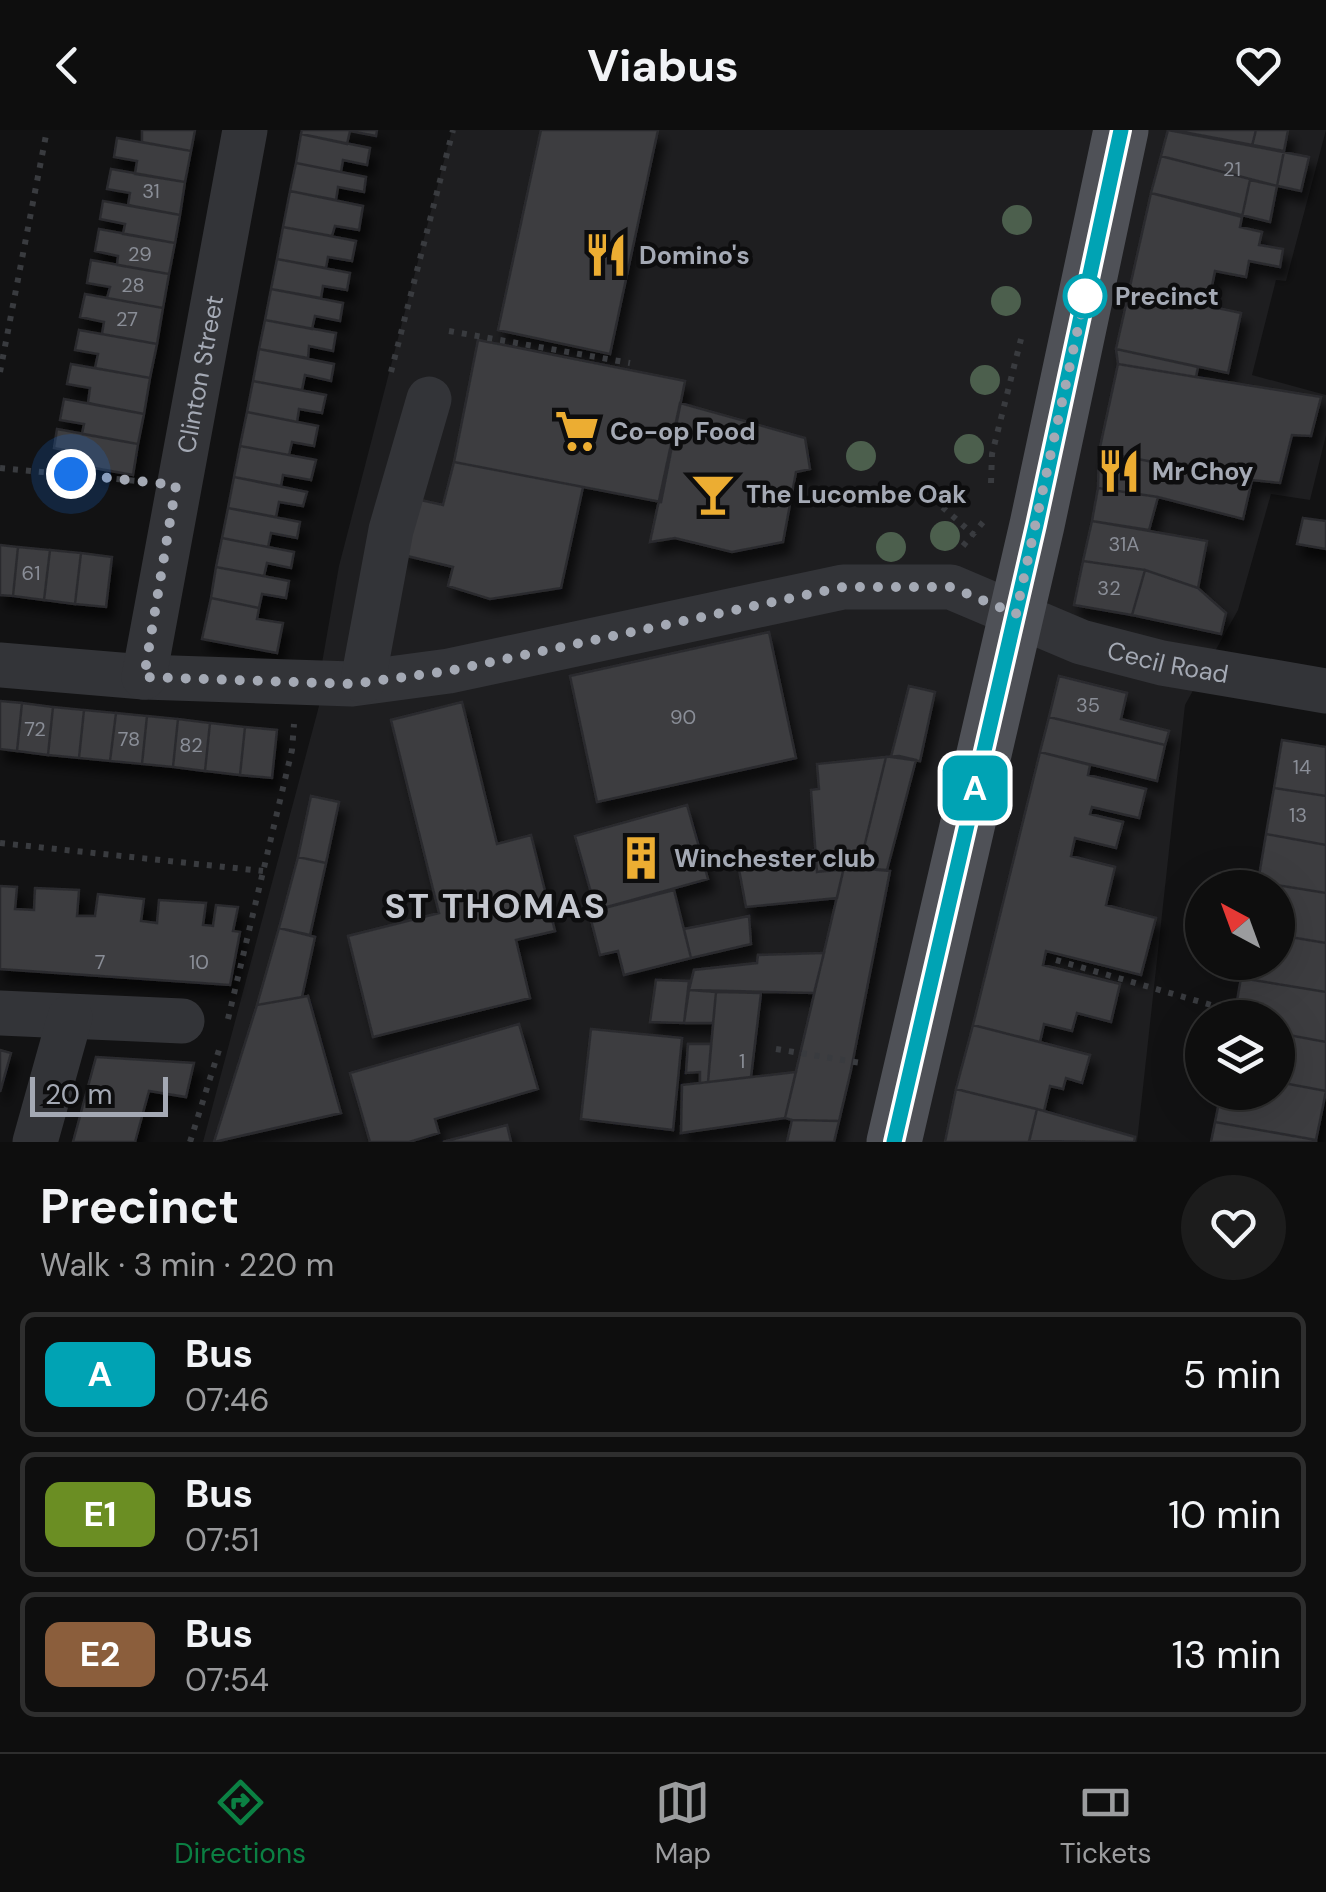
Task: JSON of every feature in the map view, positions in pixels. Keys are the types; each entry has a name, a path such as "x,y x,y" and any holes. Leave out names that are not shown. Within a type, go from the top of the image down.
{"main road":[{"path":"894,1142 1016,614 1121,130"}],"street":[{"name":"Clinton Street","path":"144,677 176,485 245,130"},
{"path":"362,682 392,530 429,399"},
{"name":"Cecil Road","path":"0,665 144,677 362,682 449,671 843,587 951,587 1081,642 1162,663 1326,691"},
{"path":"0,1013 203,1026"},
{"path":"36,1142 70,1017"}],"path":[{"path":"0,372 47,130"},
{"path":"450,331 630,363"},
{"path":"0,468 176,485"},
{"path":"924,490 974,535"},
{"path":"958,551 991,512"},
{"path":"203,1026 264,871 292,750 296,682"},
{"path":"0,843 264,871"},
{"path":"1056,960 1194,1000"},
{"path":"190,1142 220,1046"},
{"path":"776,1049 861,1063"}],"shaded area":[{"path":"452,130 1326,130 1286,281 1276,280 1252,375 1326,395 1326,435 1310,500 1271,494 1238,610 1185,705 1137,1142 203,1142 319,706 322,663 339,566"}],"building":[{"path":"142,130 195,130 191,151 142,142"},
{"path":"302,130 377,130 376,136 350,131 347,144 301,134"},
{"path":"541,130 658,130 610,354 498,330"},
{"path":"1168,130 1309,157 1301,191 1250,180 1242,217 1151,193"},
{"path":"1168,130 1284,151 1277,186 1161,156"},
{"path":"1173,130 1256,130 1252,146"},
{"path":"1173,130 1288,130 1284,151"},
{"path":"301,134 370,148 367,165 343,160 341,172 296,163"},
{"path":"117,138 191,151 185,182 135,174 137,161 114,157"},
{"path":"1161,156 1277,186 1270,222 1151,193"},
{"path":"296,163 366,177 364,192 338,187 336,200 290,191"},
{"path":"111,169 185,182 180,215 128,205 130,193 107,189"},
{"path":"290,191 363,206 359,230 335,226 332,236 283,227"},
{"path":"1151,193 1242,217 1240,227 1262,232 1259,245 1283,249 1280,267 1249,261 1246,277 1215,271 1208,306 1241,313 1228,373 1116,349"},
{"path":"103,201 180,215 175,243 123,234 125,224 100,219"},
{"path":"283,227 356,241 352,261 328,257 326,268 277,259"},
{"path":"99,229 175,243 169,274 117,265 118,256 95,251"},
{"path":"277,259 350,273 347,290 323,286 321,298 271,289"},
{"path":"91,260 169,274 163,308 107,298 110,287 87,283"},
{"path":"271,289 343,303 340,321 315,316 312,329 265,320"},
{"path":"85,294 163,308 157,344 102,334 104,322 80,317"},
{"path":"265,320 336,333 333,351 309,346 308,358 259,349"},
{"path":"79,330 157,344 150,378 95,368 98,354 75,350"},
{"path":"478,340 685,381 661,502 454,462"},
{"path":"259,349 334,364 331,381 305,375 302,390 253,381"},
{"path":"1116,349 1198,367 1196,377 1118,364"},
{"path":"71,364 150,378 144,414 88,403 90,388 67,384"},
{"path":"1118,364 1321,397 1311,436 1292,435 1280,483 1099,452"},
{"path":"253,381 326,395 322,413 299,409 297,422 247,412"},
{"path":"64,399 144,414 138,444 82,434 84,424 60,420"},
{"path":"680,403 805,438 810,469 796,472 783,542 732,552 675,538 650,542"},
{"path":"247,412 318,426 314,446 292,442 289,455 240,446"},
{"path":"57,429 138,444 133,475 78,465 80,453 54,448"},
{"path":"240,446 316,460 311,480 283,475 281,486 234,477"},
{"path":"1099,452 1252,480 1243,519 1158,497 1098,488"},
{"path":"454,462 583,487 561,588 490,599 448,586 453,567 403,555 416,499 443,505"},
{"path":"234,477 307,492 303,506 279,502 276,517 228,508"},
{"path":"1098,488 1158,497 1149,530 1092,521"},
{"path":"228,508 300,522 297,538 271,533 268,547 222,538"},
{"path":"1303,518 1326,521 1326,549 1297,544"},
{"path":"1092,521 1207,541 1198,588 1145,570 1083,561"},
{"path":"222,538 294,552 291,568 267,563 264,576 216,567"},
{"path":"0,545 18,547 13,596 0,595"},
{"path":"18,547 50,550 44,600 13,596"},
{"path":"50,550 81,553 75,604 44,600"},
{"path":"81,553 112,557 106,607 75,604"},
{"path":"1083,561 1145,570 1132,615 1074,605"},
{"path":"216,567 289,581 286,598 262,594 259,608 211,598"},
{"path":"1145,570 1198,588 1226,613 1221,634 1132,615"},
{"path":"211,598 259,608 257,619 283,623 277,653 202,639"},
{"path":"769,632 796,758 597,802 570,676"},
{"path":"1059,676 1127,693 1121,719 1169,731 1165,745 1049,717"},
{"path":"909,686 935,692 920,761 891,757"},
{"path":"0,701 22,703 17,751 0,749"},
{"path":"462,702 497,844 531,835 555,931 516,940 530,998 373,1037 348,936 439,913 391,720"},
{"path":"22,703 53,707 48,755 17,751"},
{"path":"53,707 84,710 79,758 48,755"},
{"path":"84,710 116,713 110,761 79,758"},
{"path":"116,713 147,716 142,764 110,761"},
{"path":"147,716 178,719 173,767 142,764"},
{"path":"1049,717 1165,745 1157,781 1040,752"},
{"path":"178,719 210,723 205,771 173,767"},
{"path":"210,723 245,727 240,775 205,771"},
{"path":"245,727 277,730 272,778 240,775"},
{"path":"1282,740 1326,747 1326,796 1274,788"},
{"path":"1040,752 1090,765 1088,775 1146,789 1139,818 1092,807 1090,814 1123,822 1116,848 1075,838 1071,856 1115,867 1106,905 1156,918 1141,975 1046,951 1043,965 1120,984 1111,1022 1077,1013 1072,1031 1044,1024 1040,1042 973,1025"},
{"path":"886,757 916,760 887,870 859,868"},
{"path":"886,757 859,868 817,872 811,790 819,789 817,764"},
{"path":"1274,788 1326,796 1326,845 1266,834"},
{"path":"311,796 339,802 326,863 298,857"},
{"name":"Winchester club","path":"687,805 708,879 596,910 575,836"},
{"path":"1266,834 1326,845 1326,893 1295,888 1295,870 1260,870"},
{"path":"815,850 817,872 844,867 837,898 746,907 738,864"},
{"path":"298,857 326,863 310,935 279,928"},
{"path":"844,867 890,871 851,1070 839,1121 792,1120 785,1118"},
{"path":"0,886 17,887 15,909 34,910 35,888 79,890 77,916 95,916 98,894 144,899 141,921 157,923 159,900 206,903 203,925 213,926 216,905 238,907 233,931 240,932 230,985 0,969"},
{"path":"1295,888 1326,893 1326,943 1295,938"},
{"path":"674,890 691,958 624,975 618,951 600,955 589,912"},
{"path":"749,916 751,944 691,958 684,929"},
{"path":"279,928 315,937 302,997 257,1005"},
{"path":"1295,938 1326,943 1326,992 1253,980 1295,980"},
{"path":"824,953 814,993 689,990 694,970 757,963 758,955"},
{"path":"656,980 689,981 684,1023 650,1022"},
{"path":"1241,980 1326,992 1326,1042 1295,1036 1295,1000 1237,1000"},
{"path":"689,990 716,992 713,1023 684,1023"},
{"path":"716,992 761,993 751,1077 708,1082"},
{"path":"308,996 341,1113 214,1142 257,1005"},
{"path":"519,1024 538,1089 435,1119 439,1133 409,1142 370,1142 350,1073"},
{"path":"973,1025 1090,1055 1082,1083 1066,1078 1063,1089 1050,1086 1044,1111 956,1089"},
{"path":"591,1029 682,1038 673,1130 581,1119"},
{"path":"1295,1036 1326,1042 1326,1091 1295,1085"},
{"path":"688,1044 711,1044 708,1082 700,1083 700,1072 686,1073"},
{"path":"0,1050 11,1053 0,1092"},
{"path":"96,1057 194,1063 186,1097 149,1091 135,1142 73,1142"},
{"path":"796,1072 785,1118 681,1133 682,1085"},
{"path":"1295,1085 1326,1091 1316,1140 1215,1122 1217,1110 1295,1110"},
{"path":"956,1089 1037,1109 1029,1142 945,1142"},
{"path":"1037,1109 1135,1137 1134,1142 1029,1141"},
{"path":"792,1120 839,1121 834,1142 787,1142"},
{"path":"1215,1122 1316,1140 1316,1142 1211,1142"},
{"path":"507,1125 511,1142 443,1142"}],"bus line":[{"name":"A","path":"894,1142 1036,525 1121,130"}],"place":[{"name":"Domino's","path":"606,255"},
{"name":"Precinct","path":"1085,296"},
{"name":"Co-op Food","path":"577,431"},
{"name":"Mr Choy","path":"1119,471"},
{"name":"The Lucombe Oak","path":"713,494"},
{"name":"Winchester club","path":"641,858"}],"district":[{"name":"ST THOMAS","path":"496,906"}],"route":[{"path":"71,474 176,485 144,677 352,684 449,671 766,600 843,587 951,587 1016,614 1085,296"}]}
